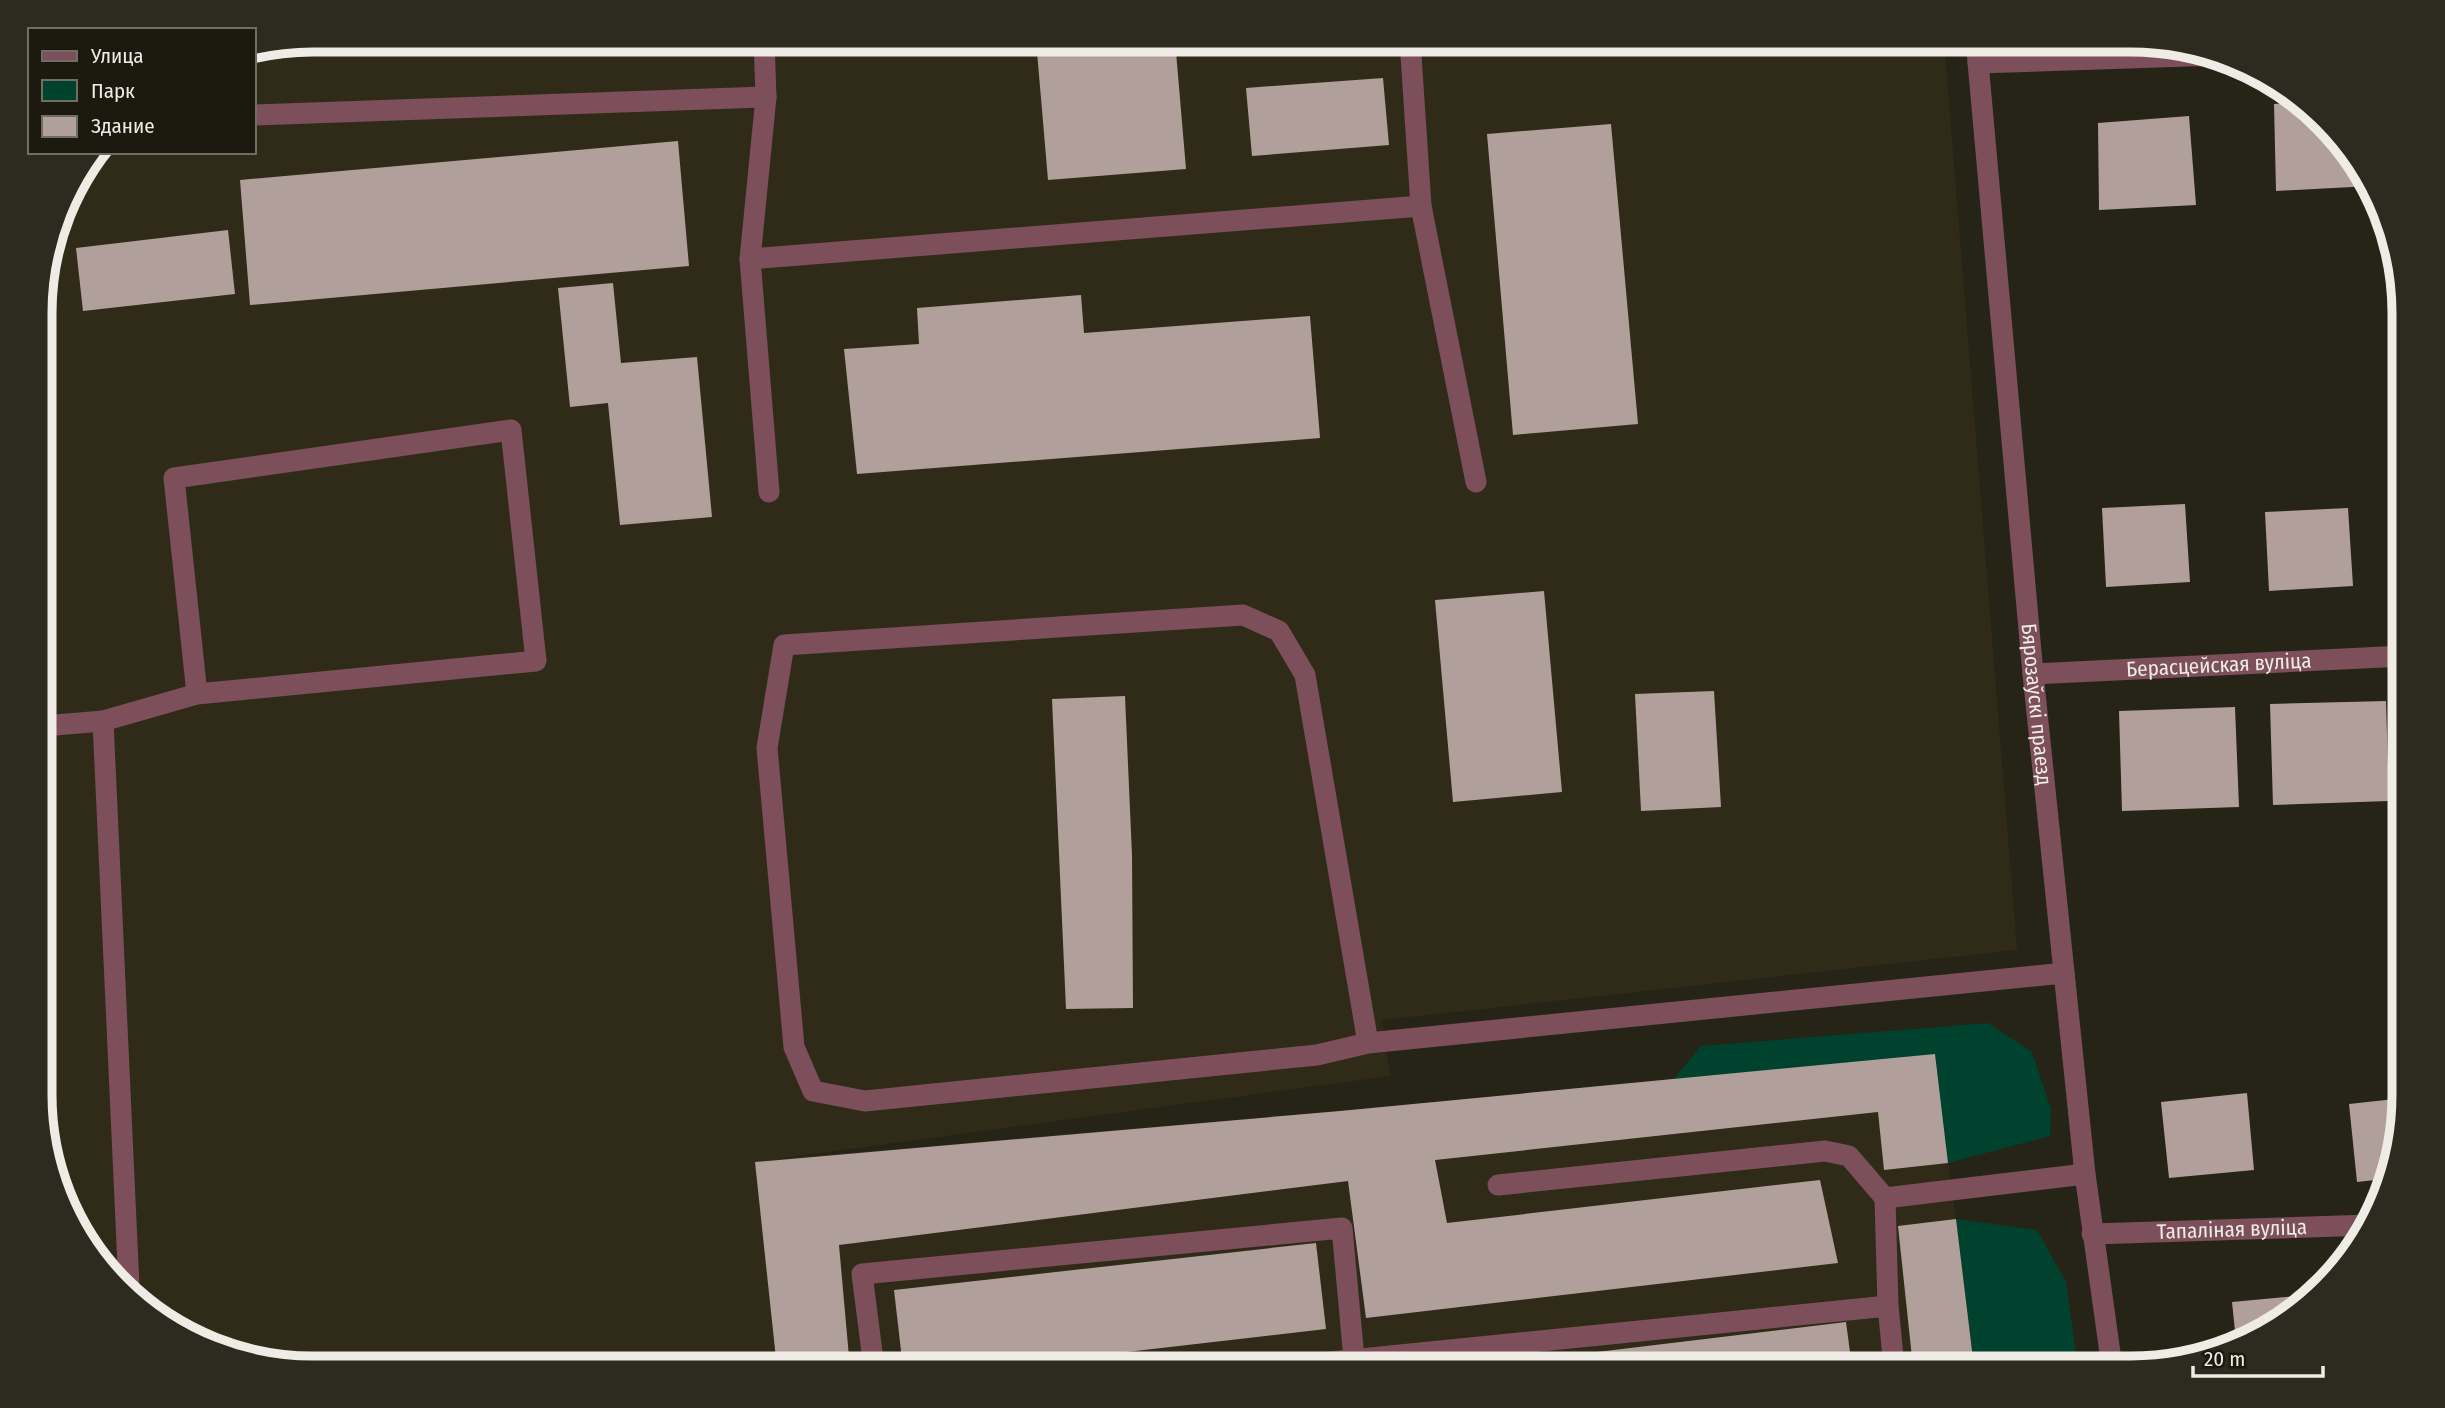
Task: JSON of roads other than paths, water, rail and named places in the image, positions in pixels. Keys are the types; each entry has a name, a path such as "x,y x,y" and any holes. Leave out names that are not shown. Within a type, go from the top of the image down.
{"street":[{"path":"764,52 766,97 750,259 769,492"},
{"path":"1411,52 1421,206 1476,482"},
{"name":"Бярозаўскі праезд","path":"1977,52 2033,674 2085,1174 2110,1356"},
{"path":"1978,63 2174,56"},
{"path":"256,115 766,97"},
{"path":"750,259 1421,206"},
{"path":"52,725 103,721 197,694 536,661 512,430 174,478 197,694"},
{"path":"1368,1043 1305,675 1279,631 1243,615 784,645 767,748 794,1046 813,1091 864,1101 1317,1055 1368,1043 2064,973"},
{"name":"Берасцейская вуліца","path":"2033,674 2392,657"},
{"path":"103,721 129,1279"},
{"path":"1497,1185 1825,1151 1849,1156 1885,1198 1888,1306 1893,1356"},
{"path":"1885,1198 2085,1174"},
{"name":"Тапаліная вуліца","path":"2092,1234 2358,1225"},
{"path":"872,1356 862,1274 1342,1228 1354,1356"},
{"path":"1384,1356 1888,1306"}]}
